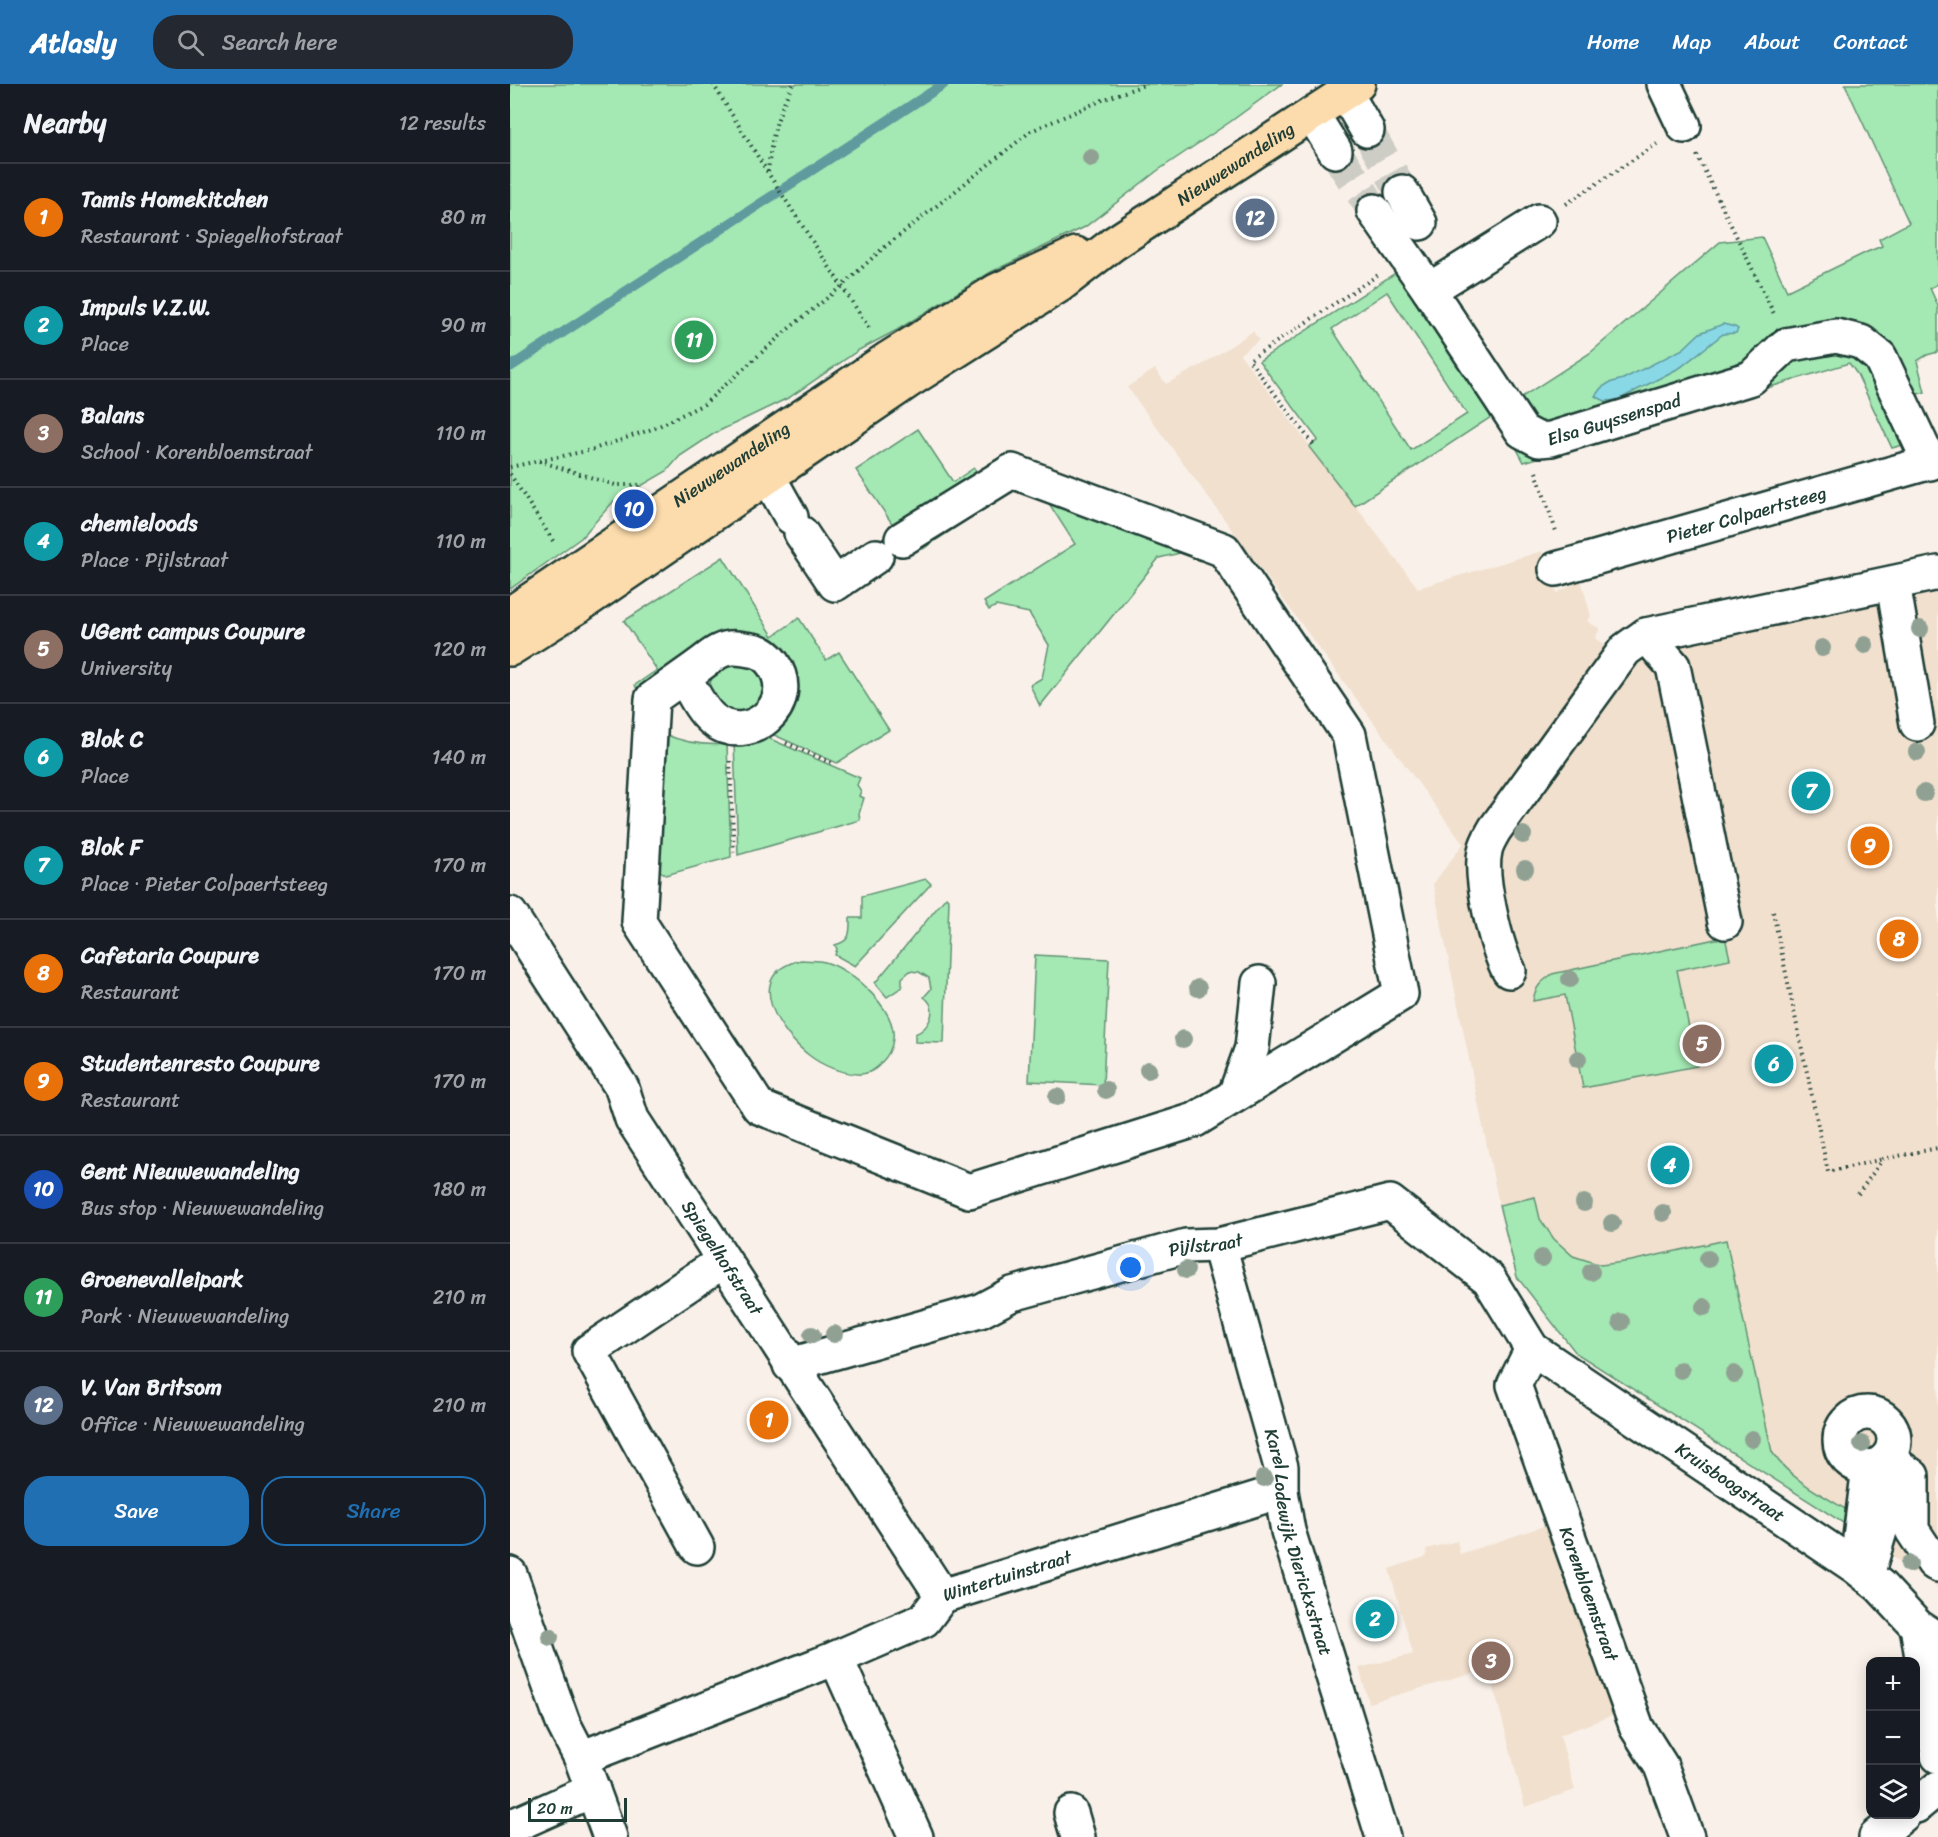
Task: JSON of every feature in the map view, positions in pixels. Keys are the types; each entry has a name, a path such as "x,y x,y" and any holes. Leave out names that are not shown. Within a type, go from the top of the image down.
{"main road":[{"name":"Nieuwewandeling","path":"510,649 577,607 907,382 1060,285 1113,244 1352,88"},
{"name":"Nieuwewandeling","path":"510,614 876,367 996,291 1078,253 1113,244"},
{"name":"Nieuwewandeling","path":"768,476 765,461 848,405 876,367"}],"street":[{"path":"1665,84 1684,126"},
{"path":"1352,88 1366,130"},
{"path":"1312,114 1335,151"},
{"path":"1402,192 1420,223"},
{"name":"Elsa Guyssenspad","path":"1374,211 1522,431 1539,440 1551,439 1750,378 1786,345"},
{"path":"1429,290 1539,221"},
{"path":"1786,345 1836,336 1861,342 1880,357 1934,462"},
{"name":"Pieter Colpaertsteeg","path":"1562,567 1934,462"},
{"path":"684,676 709,717 722,726 741,727 768,717 777,706 781,690 779,673 769,658 757,651 737,647 720,651 684,676 652,699 639,922 759,1107 969,1191 1195,1120 1401,994 1349,735 1224,550 1012,471 889,547 835,584 796,525 768,476"},
{"path":"1509,971 1501,957 1483,875 1485,850 1495,829 1625,650 1646,635 1938,573"},
{"path":"1893,583 1917,724"},
{"path":"1646,635 1673,666 1725,922"},
{"name":"Spiegelhofstraat","path":"510,914 622,1088 632,1119 942,1596"},
{"path":"1235,1095 1252,1048 1259,983"},
{"name":"Pijlstraat","path":"790,1365 980,1311 1012,1293 1186,1246 1219,1245 1390,1202 1489,1279 1532,1349"},
{"name":"Karel Lodewijk Dierickxstraat","path":"1219,1245 1281,1467 1281,1491 1288,1531 1383,1837"},
{"path":"698,1547 589,1351 723,1261"},
{"name":"Kruisboogstraat","path":"1532,1349 1861,1571 1880,1586 1928,1633 1938,1756"},
{"name":"Korenbloemstraat","path":"1532,1349 1514,1385 1637,1728 1661,1766 1687,1837"},
{"path":"1861,1571 1885,1464 1912,1476 1912,1530 1934,1563 1938,1565"},
{"name":"Wintertuinstraat","path":"582,1758 836,1658 924,1620 942,1596 1281,1491"},
{"path":"510,1575 563,1723 582,1758 610,1837"},
{"path":"836,1658 916,1837"},
{"path":"1920,1803 1938,1788"},
{"path":"510,1827 593,1790"},
{"path":"1876,1837 1899,1819"}],"path":[{"path":"713,84 842,286 876,367"},
{"path":"768,173 772,134 783,102 793,84"},
{"path":"510,467 591,450 655,428 704,404 881,250 1031,132 1105,99 1147,84"},
{"path":"1539,221 1684,126 1779,323 1786,345"},
{"path":"1313,444 1250,360 1406,256"},
{"path":"1539,440 1532,458 1562,567"},
{"path":"538,461 615,485 658,486 675,504"},
{"path":"510,474 555,544"},
{"path":"734,856 741,727 765,734 834,764"},
{"path":"1773,912 1828,1172 1938,1148"},
{"path":"1858,1194 1883,1160"}],"shaded area":[{"path":"1253,331 1259,340 1240,354 1418,588 1542,551 1557,593 1581,580 1591,616 1587,621 1600,629 1595,638 1607,647 1623,627 1938,559 1938,1588 1851,1528 1576,1353 1517,1277 1506,1239 1433,884 1463,844 1127,387 1155,369 1166,384 1205,363"},
{"path":"1547,1525 1616,1714 1560,1735 1575,1790 1525,1807 1489,1669 1369,1703 1359,1668 1413,1654 1389,1569 1427,1556 1426,1549 1457,1541 1460,1554"}],"green space":[{"path":"510,84 1282,84 1157,171 1085,227 991,272 897,330 859,350 790,397 715,433 680,456 667,471 613,502 581,538 510,589"},
{"path":"1845,84 1938,84 1938,284 1930,288 1938,306 1938,352 1917,361 1925,392 1911,396 1930,437 1892,448 1857,374 1849,363 1524,462 1497,413 1590,353 1720,242 1762,237 1787,291 1882,246 1879,239 1909,223"},
{"path":"1403,268 1497,413 1355,506 1309,447 1318,440 1259,361","holes":["1387,292 1467,414 1411,450 1332,329"]},
{"path":"918,429 953,482 974,468 979,476 895,528 856,470"},
{"path":"1015,480 1204,559 1180,553 1159,558 1040,706 1030,685 1042,678 1049,645 1029,613 996,606 989,610 984,602 1075,544 1043,494 1021,484 923,549 917,540"},
{"path":"723,557 773,636 799,618 826,660 839,652 889,730 837,763 765,731 774,650 639,694 635,685 657,670 624,621"},
{"path":"722,661 760,661 770,699 734,718 718,704 710,693 711,680"},
{"path":"664,734 695,743 727,744 731,857 666,875 655,867"},
{"path":"761,735 860,778 857,785 861,791 859,796 864,798 859,814 860,820 738,855 734,742"},
{"path":"926,879 931,884 855,966 835,955 837,949 835,945 847,939 850,918 862,918 862,896"},
{"path":"946,897 949,900 944,1043 915,1042 915,1034 925,1027 931,1017 931,1007 924,997 931,989 929,978 919,972 910,971 902,978 902,987 887,997 875,983"},
{"path":"1725,937 1730,959 1677,970 1697,1066 1583,1088 1565,995 1533,1001 1535,992 1542,982 1552,974"},
{"path":"1035,955 1109,959 1103,1085 1029,1081"},
{"path":"801,960 822,961 838,967 861,983 881,1004 888,1016 893,1039 887,1055 874,1070 864,1074 839,1071 810,1056 787,1033 771,1005 769,990 773,978 783,967"},
{"path":"1535,1197 1540,1219 1554,1239 1573,1256 1601,1265 1631,1261 1726,1240 1772,1452 1779,1462 1798,1479 1852,1513 1851,1528 1576,1353 1517,1277 1499,1205"}],"water":[{"path":"1723,324 1738,329 1736,333 1723,334 1681,367 1618,400 1605,401 1595,396 1609,383 1623,379 1683,349 1700,333"}],"waterway":[{"path":"510,367 944,84"}],"tunnel":[{"path":"1367,130 1402,192"},
{"path":"1335,151 1374,211"}],"place":[{"name":"V. Van Britsom","path":"1255,218"},
{"name":"Groenevalleipark","path":"694,340"},
{"name":"Gent Nieuwewandeling","path":"634,509"},
{"name":"Blok F","path":"1811,791"},
{"name":"Studentenresto Coupure","path":"1870,846"},
{"name":"Cafetaria Coupure","path":"1899,939"},
{"name":"UGent campus Coupure","path":"1702,1044"},
{"name":"Blok C","path":"1774,1064"},
{"name":"chemieloods","path":"1670,1165"},
{"name":"Tamis Homekitchen","path":"769,1420"},
{"name":"Impuls V.Z.W.","path":"1375,1619"},
{"name":"Balans","path":"1491,1661"}]}
